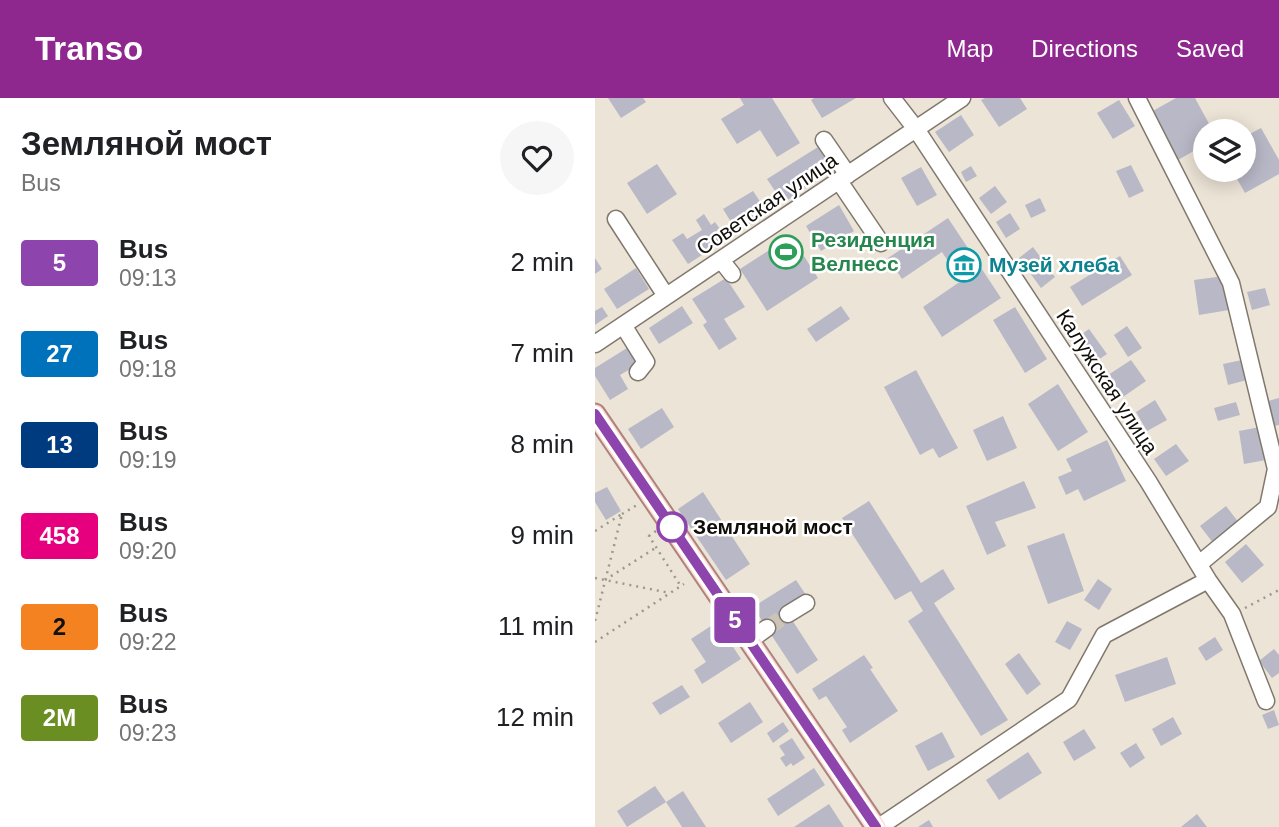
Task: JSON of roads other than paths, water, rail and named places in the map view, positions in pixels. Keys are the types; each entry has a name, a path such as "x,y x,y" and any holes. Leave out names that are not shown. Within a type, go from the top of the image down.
{"main road":[{"path":"595,414 878,827"}],"street":[{"name":"Калужская улица","path":"892,98 916,130 1232,614 1266,701"},
{"name":"Советская улица","path":"595,344 666,296 689,272 721,260 735,242 843,178 962,98"},
{"path":"1137,98 1231,283 1276,469 1268,507 1199,564"},
{"path":"824,140 881,243"},
{"path":"616,219 666,296"},
{"path":"721,260 732,274"},
{"path":"627,323 646,362 638,372"},
{"path":"878,827 1069,699 1104,635 1208,580"},
{"path":"788,614 806,603"},
{"path":"749,641 767,628"}],"tunnel":[{"path":"767,628 788,614"}],"place":[{"name":"Резиденция Велнесс","path":"786,252"},
{"name":"Музей хлеба","path":"964,265"},
{"name":"Земляной мост","path":"672,527"}]}
